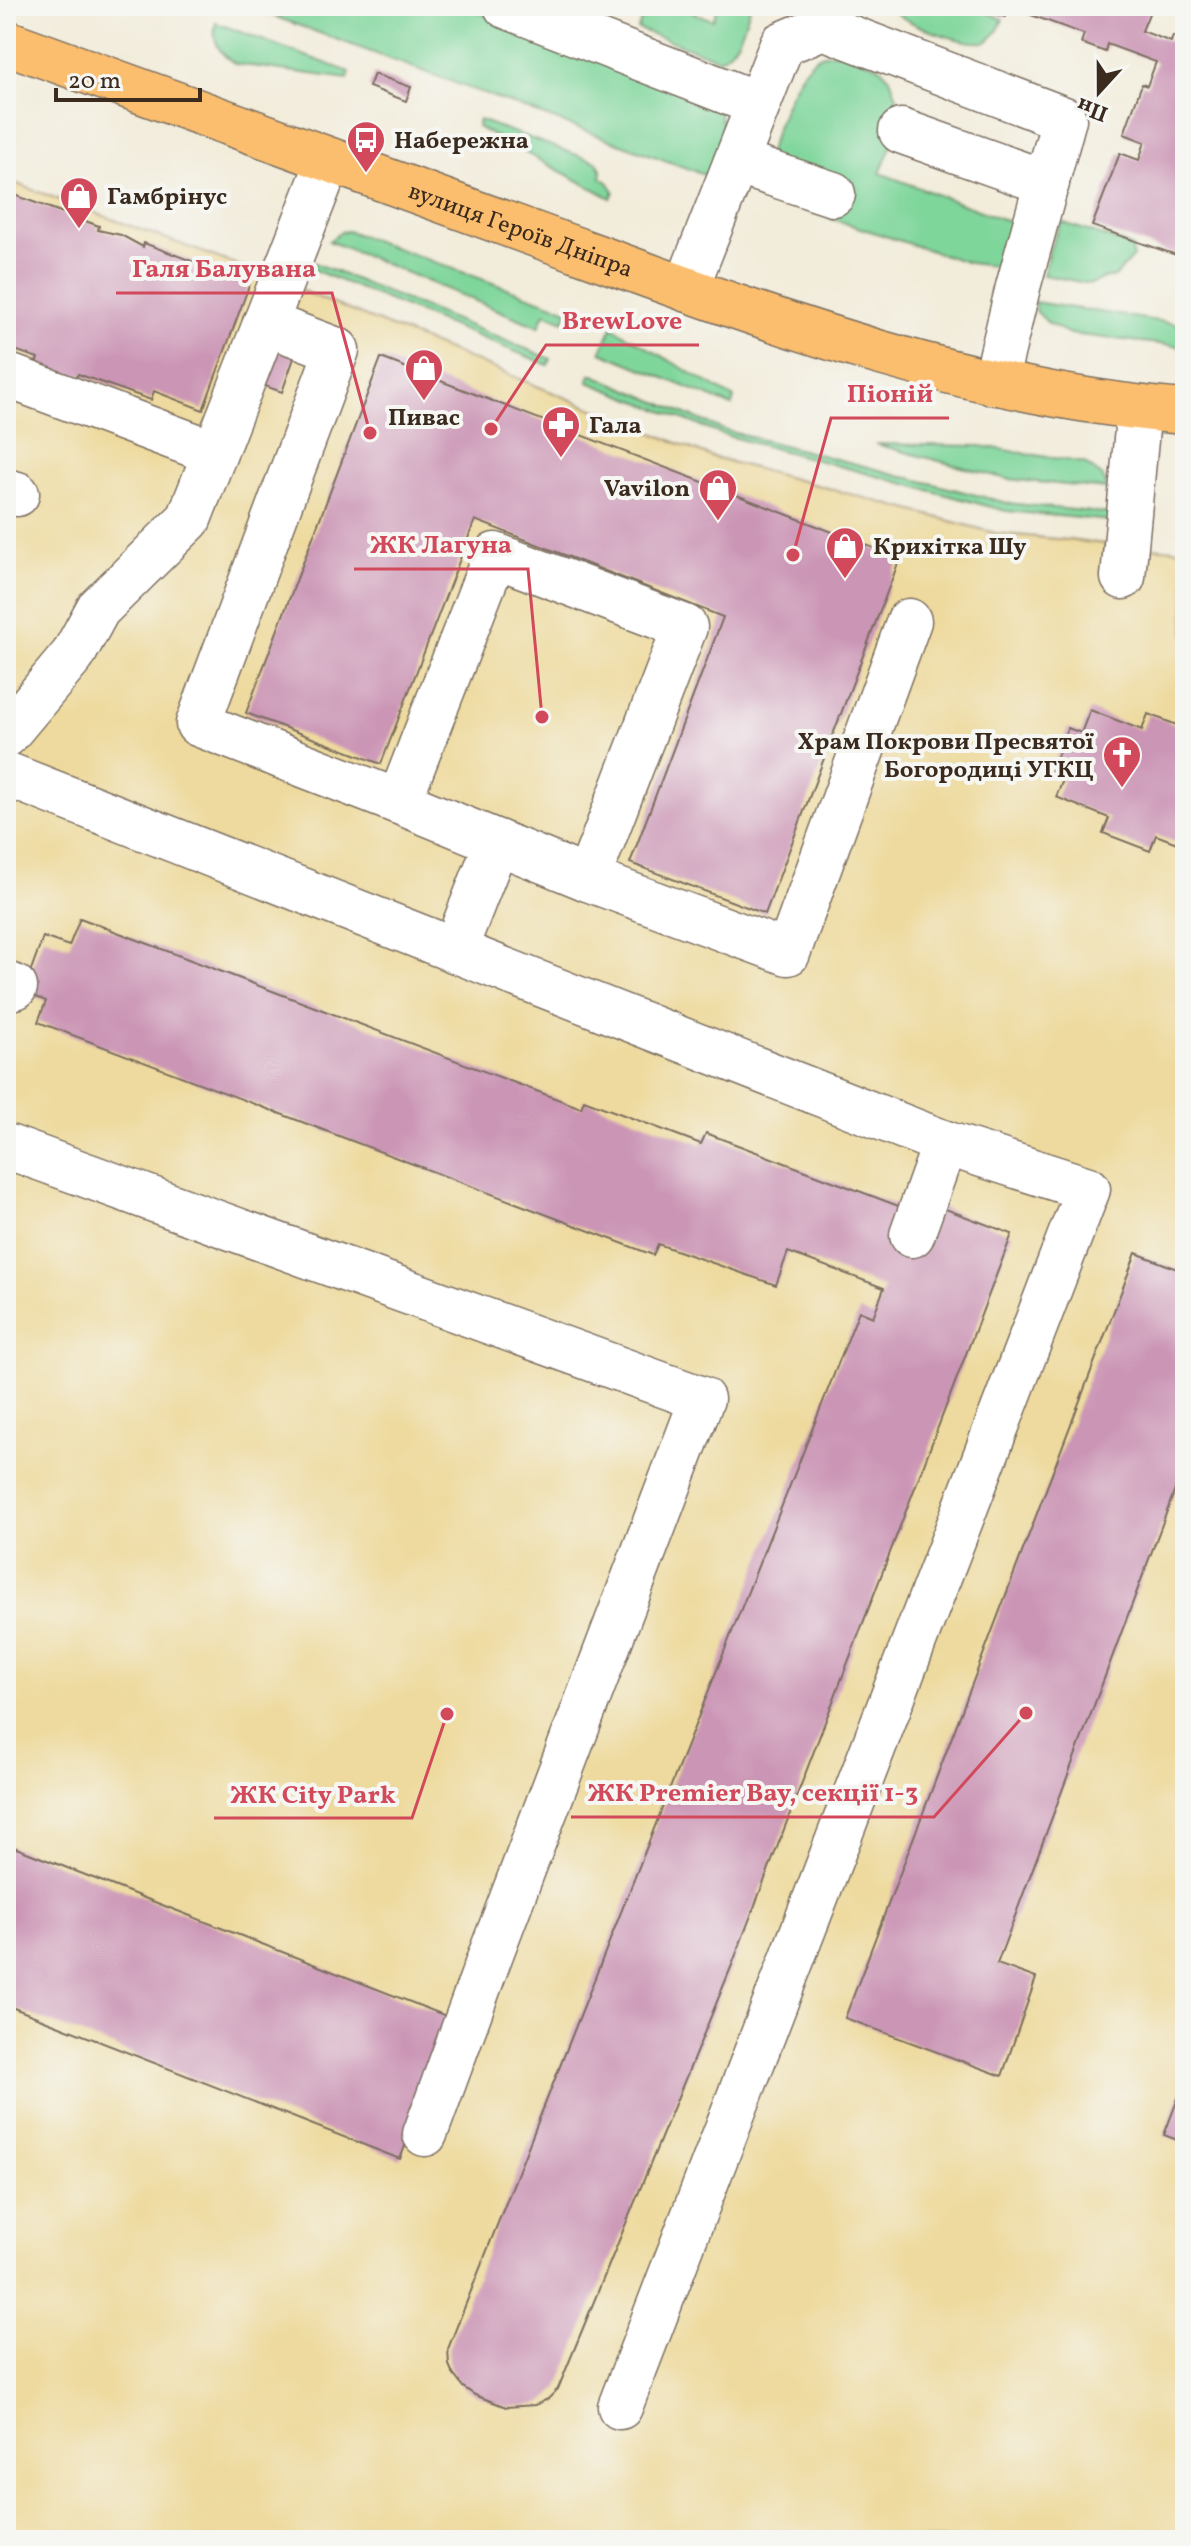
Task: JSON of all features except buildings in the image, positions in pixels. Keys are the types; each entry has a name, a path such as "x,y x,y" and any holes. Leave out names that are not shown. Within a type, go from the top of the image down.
{"main road":[{"name":"вулиця Героїв Дніпра","path":"6,42 686,289 890,357 995,383 1139,408 1185,412"}],"lane":[{"path":"506,6 758,104"},
{"path":"686,289 782,44 823,27 1064,119 995,383"},
{"path":"901,131 1047,183"},
{"path":"12,716 73,655 98,609 189,519 329,160"},
{"path":"736,162 833,194"},
{"path":"265,323 337,350 198,724 588,879 788,953 909,621"},
{"path":"6,375 215,453"},
{"path":"1123,577 1139,408"},
{"path":"399,802 495,555 685,627 588,879"},
{"path":"6,774 945,1143 1088,1189 620,2407"},
{"path":"455,949 497,842"},
{"path":"912,1235 945,1143"},
{"path":"6,1146 702,1399 497,1936 425,2134"}],"green space":[{"path":"246,6 461,6 713,101 722,121 722,138 708,176"},
{"path":"646,6 675,6 713,20 718,6 751,6 736,43 719,59 638,29"},
{"path":"888,6 971,6 1003,19 997,32 986,42 976,42 949,37 920,26"},
{"path":"216,23 350,72 348,79 236,64 218,47"},
{"path":"840,52 879,66 890,78 899,103 899,127 880,173 1015,224 1007,268 969,263 755,194 780,118 799,79 809,64 821,55"},
{"path":"479,120 597,162 602,171 601,178 614,191 611,198 477,127"},
{"path":"1061,222 1124,243 1132,248 1133,257 1115,277 1091,284 1043,275"},
{"path":"348,231 568,310 564,321 545,313 539,327 329,241"},
{"path":"312,262 551,359 548,365 309,268"},
{"path":"1034,302 1185,325 1185,347 1070,334 1049,324 1036,311"},
{"path":"612,327 734,398 732,406 601,352"},
{"path":"591,374 724,430 1007,503 1112,514 1110,521 1006,511 724,435 588,382"},
{"path":"875,444 981,446 1084,463 1103,477 1107,489 1007,479"}],"sand":[{"path":"6,180 248,269 712,457 995,533 1106,544 1101,573 1145,578 1152,547 1185,550 1185,2540 6,2540"}],"place":[{"name":"Набережна","path":"366,174"},
{"name":"Гамбрінус","path":"79,230"},
{"name":"Пивас","path":"424,402"},
{"name":"BrewLove","path":"491,429"},
{"name":"Галя Балувана","path":"370,433"},
{"name":"Гала","path":"561,459"},
{"name":"Vavilon","path":"718,522"},
{"name":"Піоній","path":"793,555"},
{"name":"Крихітка Шу","path":"845,580"},
{"name":"ЖК Лагуна","path":"542,717"},
{"name":"Храм Покрови Пресвятої Богородиці УГКЦ","path":"1122,789"},
{"name":"ЖК Premier Bay, секції 1-3","path":"1026,1713"},
{"name":"ЖК City Park","path":"447,1714"}]}
